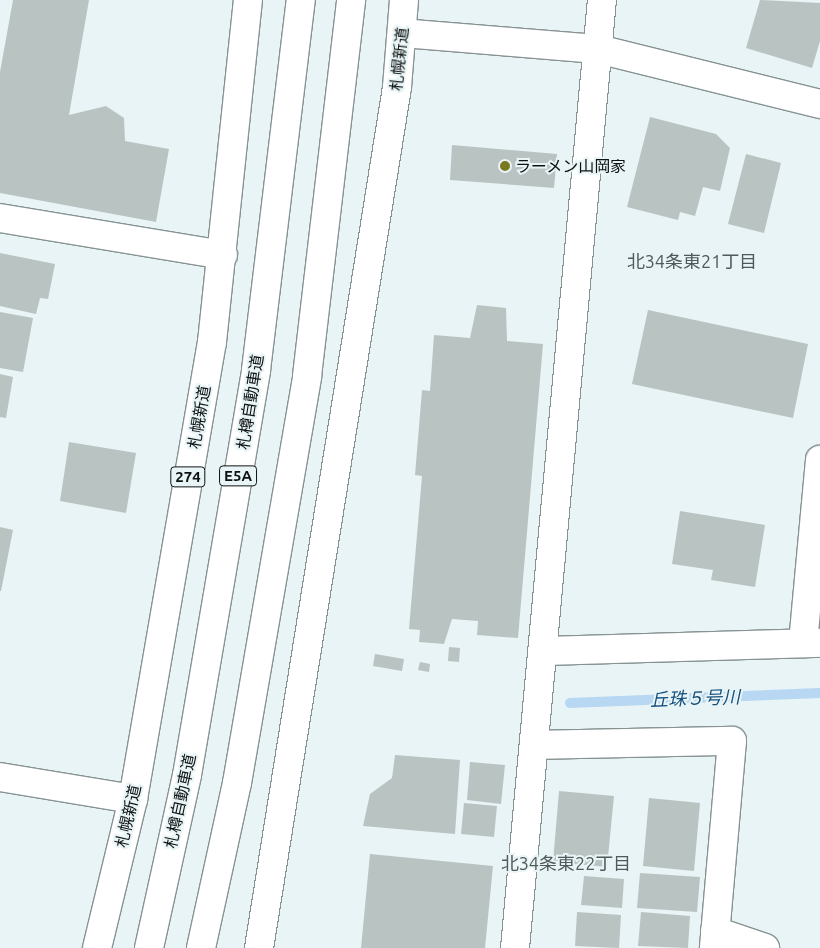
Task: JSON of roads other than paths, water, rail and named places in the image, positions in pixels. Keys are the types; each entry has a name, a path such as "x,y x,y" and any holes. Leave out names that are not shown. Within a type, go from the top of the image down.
{"main road":[{"name":"札幌新道","path":"97,948 133,800 223,255 248,0"},
{"name":"札樽自動車道","path":"149,948 187,775 256,370 301,0"},
{"path":"201,948 237,783 307,376 351,0"},
{"name":"札幌新道","path":"259,948 402,33 404,0"},
{"path":"515,948 602,0"},
{"path":"402,33 598,49 820,104"},
{"path":"0,218 223,255"},
{"path":"542,652 812,643 820,460"},
{"path":"534,744 732,742 714,939 766,948"},
{"path":"0,777 133,800"}],"waterway":[{"name":"丘珠５号川","path":"570,703 820,693"}],"place":[{"name":"ラーメン山岡家","path":"505,166"}],"district":[{"name":"北34条東21丁目","path":"692,261"},
{"name":"北34条東22丁目","path":"566,863"}]}
